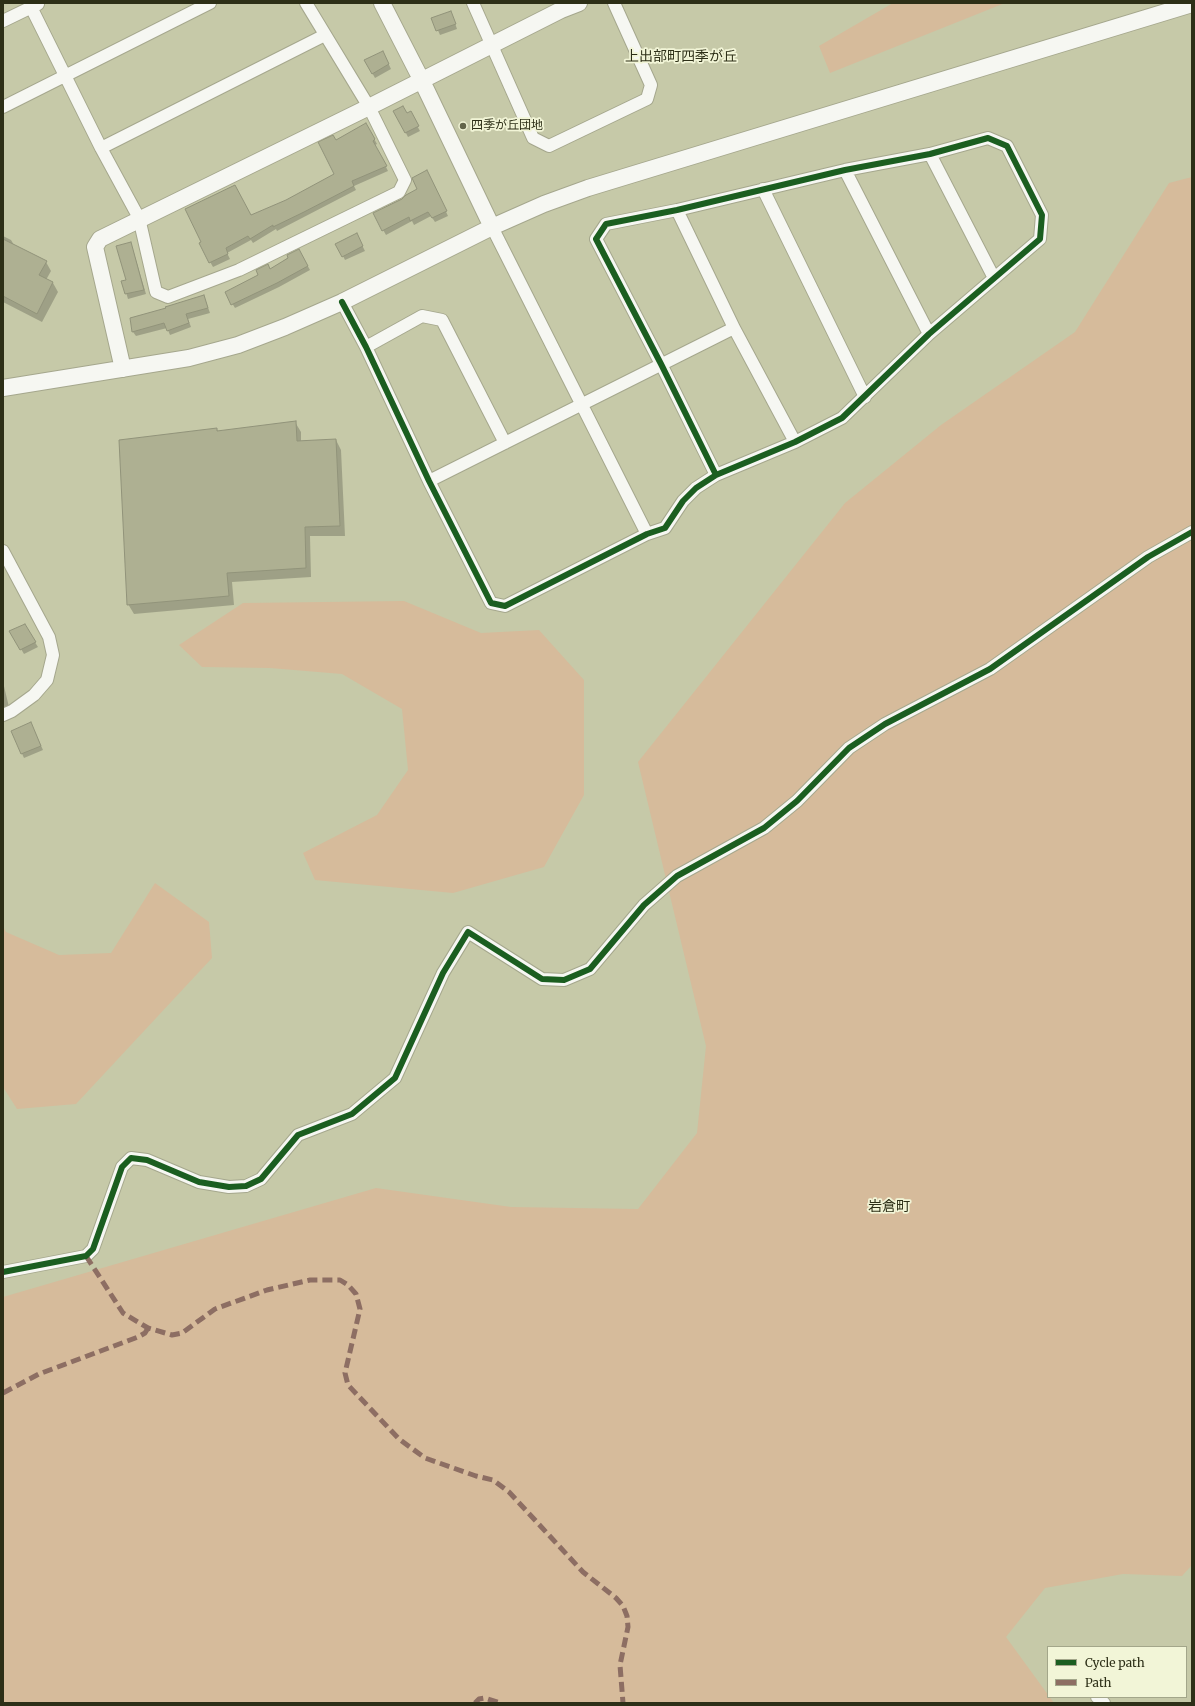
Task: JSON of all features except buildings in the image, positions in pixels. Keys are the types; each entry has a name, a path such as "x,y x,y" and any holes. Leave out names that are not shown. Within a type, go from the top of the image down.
{"street":[{"path":"3,107 64,75 210,3"},
{"path":"3,21 35,5 64,75 100,148 139,218 156,292 168,297 238,270 399,192 405,180 369,108 306,3"},
{"path":"382,3 422,81 492,227 647,534"},
{"path":"473,3 533,138 549,146 647,99 652,85 614,3"},
{"path":"123,369 95,247 100,239 139,218 369,108 561,10 579,3"},
{"path":"3,388 189,358 238,344 285,327 342,302 492,227 544,204 588,188 1192,4"},
{"path":"100,148 325,35"},
{"path":"342,302 366,347 429,481 491,603 505,606 647,534 665,528 683,501 696,488 716,475 795,442 842,418 929,334 1040,239 1042,214 1007,146 988,138 930,154 845,170 677,210 606,224 596,239 661,364 716,475"},
{"path":"930,154 994,278"},
{"path":"845,170 929,334"},
{"path":"763,189 864,397"},
{"path":"677,210 734,328 795,442"},
{"path":"366,347 422,316 442,320 505,443"},
{"path":"429,481 734,328"},
{"path":"3,1272 86,1256 93,1249 122,1167 131,1158 147,1160 199,1182 229,1187 246,1186 261,1179 298,1135 352,1114 395,1078 443,973 468,932 542,979 564,980 590,969 644,905 677,876 764,828 797,802 849,748 885,724 990,669 1148,557 1192,532"},
{"path":"3,551 49,637 52,655 47,680 34,696 12,712 3,715"}],"shaded area":[{"path":"893,3 1005,3 830,73 819,46"},
{"path":"1192,177 1192,1565 1182,1576 1123,1574 1045,1588 1006,1637 1047,1693 1047,1698 1050,1698 1054,1703 3,1703 3,1297 376,1188 511,1207 638,1209 697,1133 706,1046 638,762 845,503 941,425 1075,332 1169,183"},
{"path":"404,601 481,633 539,630 584,680 584,795 544,867 453,893 315,880 303,853 377,815 408,770 402,709 342,674 270,668 202,667 179,645 243,603"},
{"path":"155,883 209,922 212,958 76,1104 17,1109 3,1087 3,926 6,932 59,955 111,953"}],"marked path":[{"path":"86,1256 123,1313 148,1328 172,1335 182,1333 215,1309 267,1290 310,1280 340,1280 348,1285 356,1294 360,1309 345,1373 348,1385 399,1439 425,1458 476,1476 493,1480 509,1492 583,1572 616,1598 623,1606 627,1616 628,1627 620,1665 623,1703"},
{"path":"3,1393 39,1374 138,1337 145,1333 148,1328"},
{"path":"475,1703 479,1699 485,1698 500,1703"}],"cycle path":[{"path":"342,302 366,347 429,481 491,603 505,606 647,534 665,528 683,501 696,488 716,475 795,442 842,418 929,334 1040,239 1042,215 1007,146 988,138 930,154 845,170 677,210 606,224 596,239 661,364 716,475"},
{"path":"3,1272 86,1256 93,1249 122,1167 131,1158 147,1160 199,1182 229,1187 246,1186 261,1179 298,1135 352,1114 395,1078 443,973 468,932 542,979 564,980 590,969 644,905 677,876 764,828 797,801 849,748 885,724 990,669 1148,557 1192,532"}],"place":[{"name":"四季が丘団地","path":"463,126"}],"district":[{"name":"上出部町四季が丘","path":"681,57"},
{"name":"岩倉町","path":"889,1207"}]}
